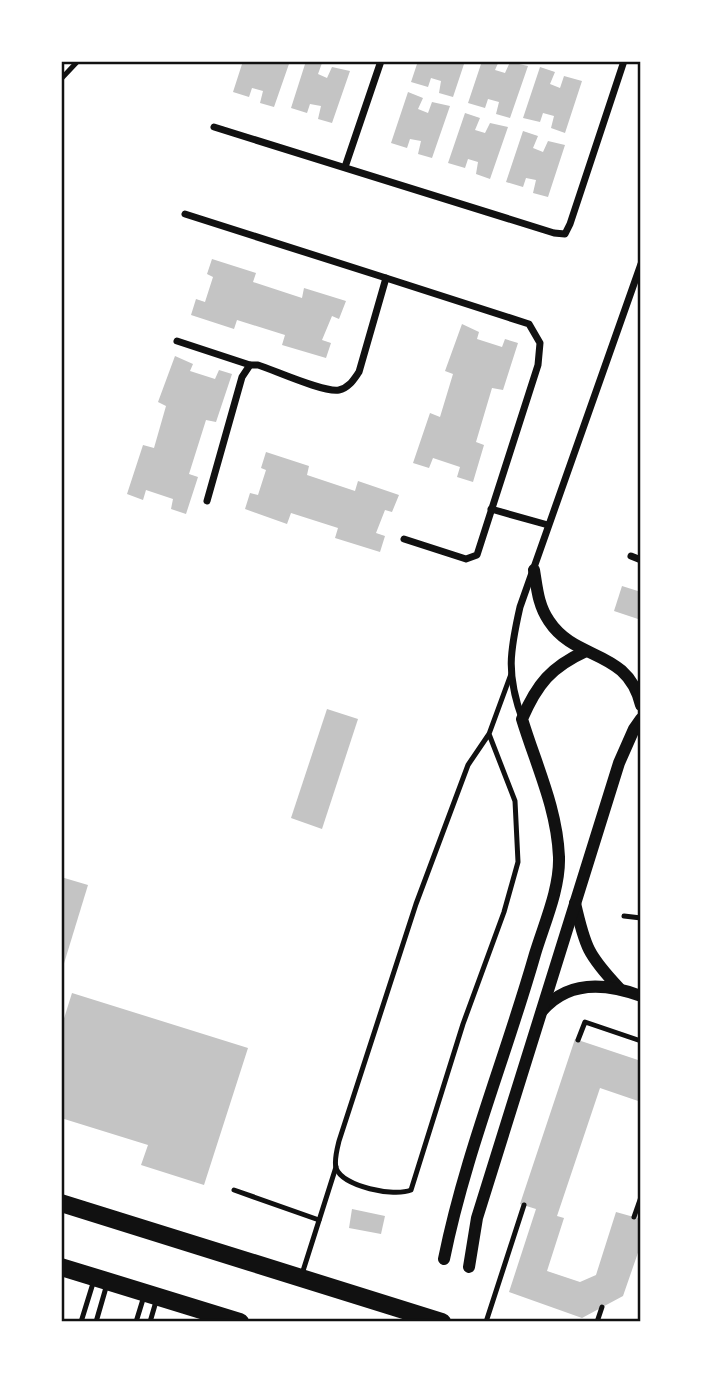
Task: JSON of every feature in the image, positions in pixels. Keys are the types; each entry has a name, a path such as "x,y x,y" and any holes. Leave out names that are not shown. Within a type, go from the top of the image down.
{"highway":[{"path":"61,1203 442,1322"},
{"path":"61,1267 240,1322"}],"street":[{"path":"345,167 381,61"},
{"path":"214,127 554,233 565,234 621,62"},
{"path":"185,214 529,324 540,342 538,365 477,555 466,559 404,539"},
{"path":"444,1259 453,1215 526,988 557,876 558,849 548,792 522,719 511,674 510,654 514,633 548,525 641,264"},
{"path":"177,341 323,388 338,390 351,384 359,372 386,278"},
{"path":"206,501 242,377 250,365"},
{"path":"491,509 548,525"},
{"path":"631,556 641,560"},
{"path":"534,570 539,602 549,622 586,652 606,659 624,673 641,705"},
{"path":"522,719 531,698 544,679 566,660 586,652"},
{"path":"469,1268 477,1218 539,1015 619,763 641,719"},
{"path":"575,903 583,938 590,953 619,988"},
{"path":"539,1015 549,1003 575,988 619,988 641,996"}],"lane":[{"path":"61,79 78,61"},
{"path":"301,1278 336,1167 339,1141 416,904 468,765 489,734 511,674"},
{"path":"336,1167 342,1178 355,1185 392,1193 411,1190 463,1024 504,912 518,862 515,801 489,734"},
{"path":"624,916 641,918"},
{"path":"578,1040 585,1022 641,1041"},
{"path":"234,1190 319,1220"},
{"path":"634,1217 641,1197"},
{"path":"486,1322 524,1205"},
{"path":"81,1322 101,1279"},
{"path":"96,1322 101,1279"},
{"path":"136,1322 151,1294"},
{"path":"149,1322 151,1294"},
{"path":"597,1322 602,1307"}],"building":[{"path":"243,61 290,61 274,107 260,103 263,91 252,88 249,97 233,92"},
{"path":"306,61 322,63 318,74 327,78 332,67 350,71 332,123 318,119 321,106 310,104 307,113 291,108"},
{"path":"418,61 465,61 453,97 439,93 441,81 431,78 428,87 411,82"},
{"path":"482,61 499,61 495,70 505,73 510,62 528,66 510,118 496,114 499,102 488,99 485,108 468,103"},
{"path":"540,67 555,72 550,84 560,88 564,76 582,81 565,133 551,128 554,116 543,113 540,122 523,118"},
{"path":"408,92 423,98 418,109 428,113 432,102 450,106 432,158 418,154 421,141 410,139 407,148 391,143"},
{"path":"465,113 480,118 475,130 485,133 490,123 508,127 490,179 476,174 478,162 468,159 465,168 448,163"},
{"path":"523,131 538,136 533,148 543,152 548,141 565,145 548,197 533,193 536,180 526,178 523,187 506,182"},
{"path":"212,259 256,273 253,282 302,298 304,288 346,301 339,319 332,316 322,340 331,343 326,358 282,345 285,335 237,320 234,329 191,315 196,299 205,302 213,277 207,274"},
{"path":"462,324 479,332 477,339 502,347 505,339 518,343 503,390 492,388 476,442 484,445 473,482 457,477 460,467 433,458 429,468 413,463 430,413 440,417 453,374 445,371"},
{"path":"175,356 193,364 190,371 215,379 219,370 232,374 216,422 206,420 189,474 198,477 186,514 171,509 173,499 146,490 143,500 127,494 143,445 154,448 166,406 158,402"},
{"path":"266,452 309,466 307,475 355,491 358,481 399,495 392,512 385,510 376,533 385,536 380,552 335,538 338,528 291,513 287,524 245,509 250,493 258,495 266,470 261,468"},
{"path":"622,586 641,592 641,620 614,611"},
{"path":"327,709 358,719 322,829 291,818"},
{"path":"61,877 88,885 62,970 61,970"},
{"path":"72,993 248,1048 204,1185 141,1165 148,1145 61,1118 61,1028"},
{"path":"575,1039 641,1061 641,1102 600,1088 557,1216 564,1218 547,1271 580,1282 596,1275 616,1212 641,1219 641,1244 623,1296 582,1318 509,1292 536,1209 520,1204"},
{"path":"352,1209 385,1216 381,1234 349,1228"}]}
